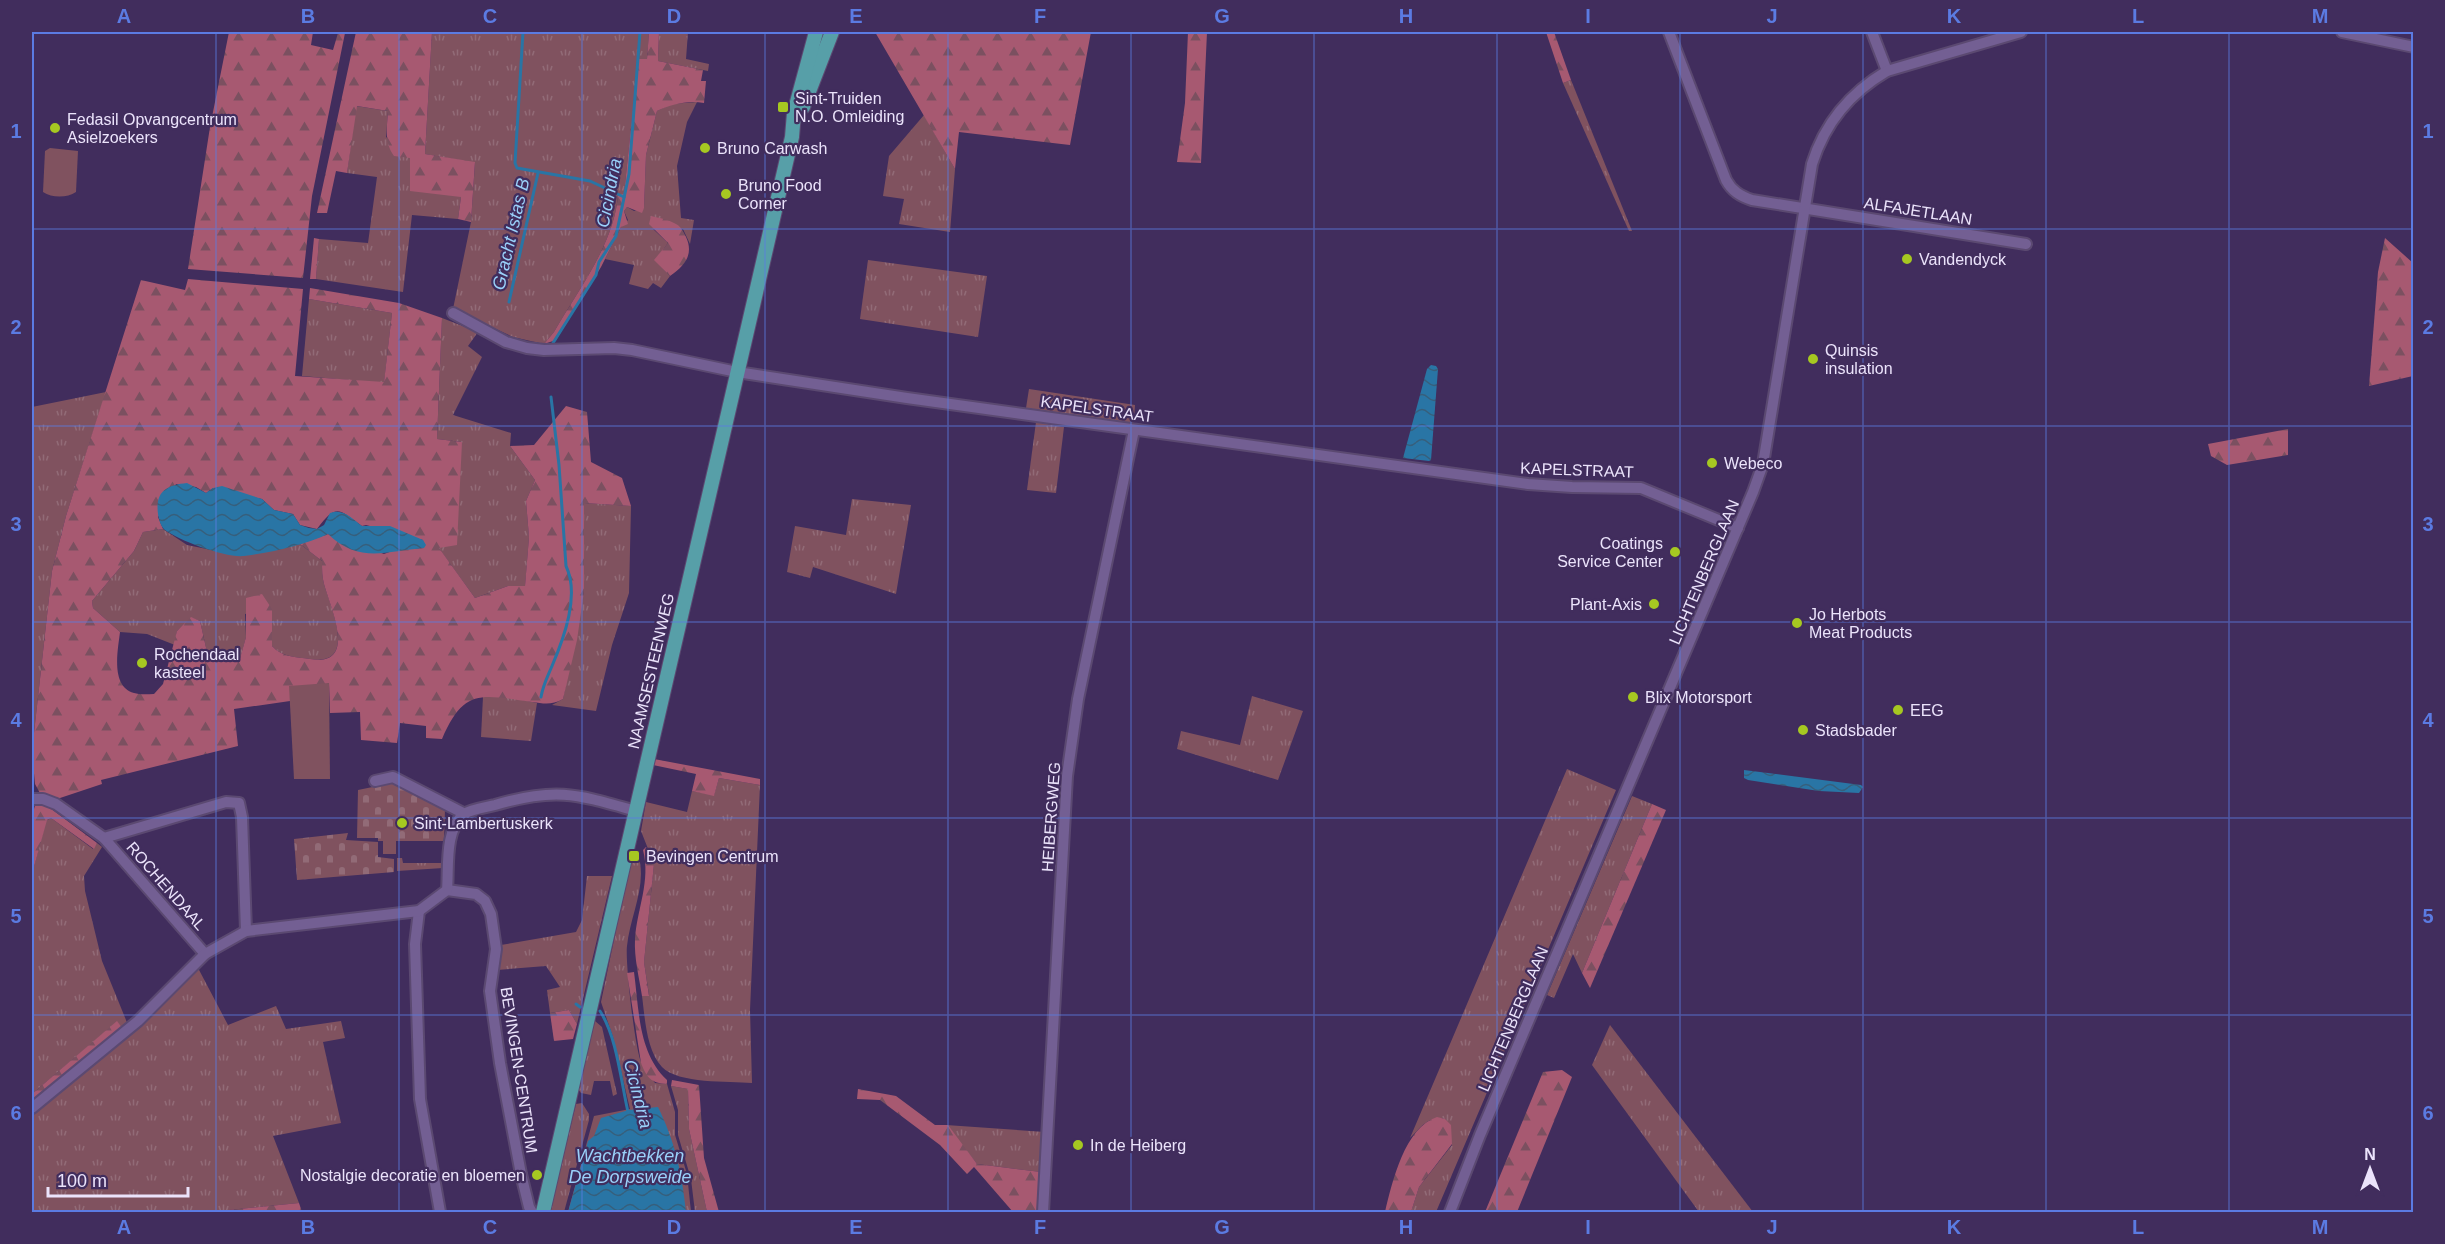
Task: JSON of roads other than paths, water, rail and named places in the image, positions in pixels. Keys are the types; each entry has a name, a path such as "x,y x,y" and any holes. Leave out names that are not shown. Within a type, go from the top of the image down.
{"main road":[{"name":"NAAMSESTEENWEG","path":"792,137 794,113 816,32"},
{"name":"NAAMSESTEENWEG","path":"543,1212 792,137 832,32"}],"street":[{"name":"ALFAJETLAAN","path":"1669,32 1722,171 1733,191 1752,200 2026,244"},
{"path":"1872,32 1887,71"},
{"name":"LICHTENBERGLAAN","path":"1450,1212 1480,1136 1738,528 1762,464 1812,164 1826,129 1848,100 1868,82 1887,71 2021,32"},
{"path":"2342,32 2414,47"},
{"name":"KAPELSTRAAT","path":"453,313 506,342 527,348 544,350 614,348 737,372 1528,484 1572,488 1641,488 1738,528"},
{"name":"HEIBERGWEG","path":"1043,1212 1065,806 1072,737 1134,430"},
{"path":"384,766 388,778"},
{"path":"375,781 388,778 397,779 465,814"},
{"path":"32,1108 138,1021 205,954 246,931 419,911 447,890 450,841 465,814 519,798 552,793 585,796 636,811"},
{"name":"ROCHENDAAL","path":"37,799 56,804 104,838 205,954"},
{"name":"ROCHENDAAL","path":"104,838 226,802 239,803 242,817 246,931"},
{"name":"BEVINGEN-CENTRUM","path":"447,890 476,894 485,901 491,914 496,949 490,991 517,1152 529,1208 532,1212"},
{"path":"419,911 415,944 420,1100 440,1212"}],"water":[{"path":"1431,365 1438,369 1431,460 1403,458 1427,369"},
{"path":"187,483 206,493 222,486 262,499 274,510 293,514 300,525 309,528 317,529 324,525 330,513 340,512 362,526 390,526 423,540 426,545 424,548 385,553 362,552 339,543 328,534 298,545 254,555 236,556 215,552 172,534 160,523 158,500 160,495 168,488"},
{"path":"1744,770 1863,787 1859,793 1819,791 1748,780 1744,778"},
{"name":"Wachtbekken De Dorpsweide","path":"658,1107 677,1158 686,1212 568,1212 588,1141 594,1136 601,1118 629,1110"}],"waterway":[{"path":"523,32 515,163 517,168 590,181 624,197"},
{"name":"Cicindria","path":"553,343 596,275 599,262 616,236 629,174 640,32"},
{"name":"Gracht Istas B","path":"509,302 538,173"},
{"name":"Cicindria","path":"541,697 565,630 571,603 551,397"},
{"name":"Cicindria","path":"576,1004 580,1007"},
{"name":"Cicindria","path":"600,1011 611,1034 628,1112"}],"place":[{"name":"Sint-Truiden N.O. Omleiding","path":"783,107"},
{"name":"Fedasil Opvangcentrum Asielzoekers","path":"55,128"},
{"name":"Bruno Carwash","path":"705,148"},
{"name":"Bruno Food Corner","path":"726,194"},
{"name":"Vandendyck","path":"1907,259"},
{"name":"Quinsis insulation","path":"1813,359"},
{"name":"Webeco","path":"1712,463"},
{"name":"Coatings Service Center","path":"1675,552"},
{"name":"Plant-Axis","path":"1654,604"},
{"name":"Jo Herbots Meat Products","path":"1797,623"},
{"name":"Rochendaal kasteel","path":"142,663"},
{"name":"Blix Motorsport","path":"1633,697"},
{"name":"EEG","path":"1898,710"},
{"name":"Stadsbader","path":"1803,730"},
{"name":"Sint-Lambertuskerk","path":"402,823"},
{"name":"Bevingen Centrum","path":"634,856"},
{"name":"In de Heiberg","path":"1078,1145"},
{"name":"Nostalgie decoratie en bloemen","path":"537,1175"}]}
